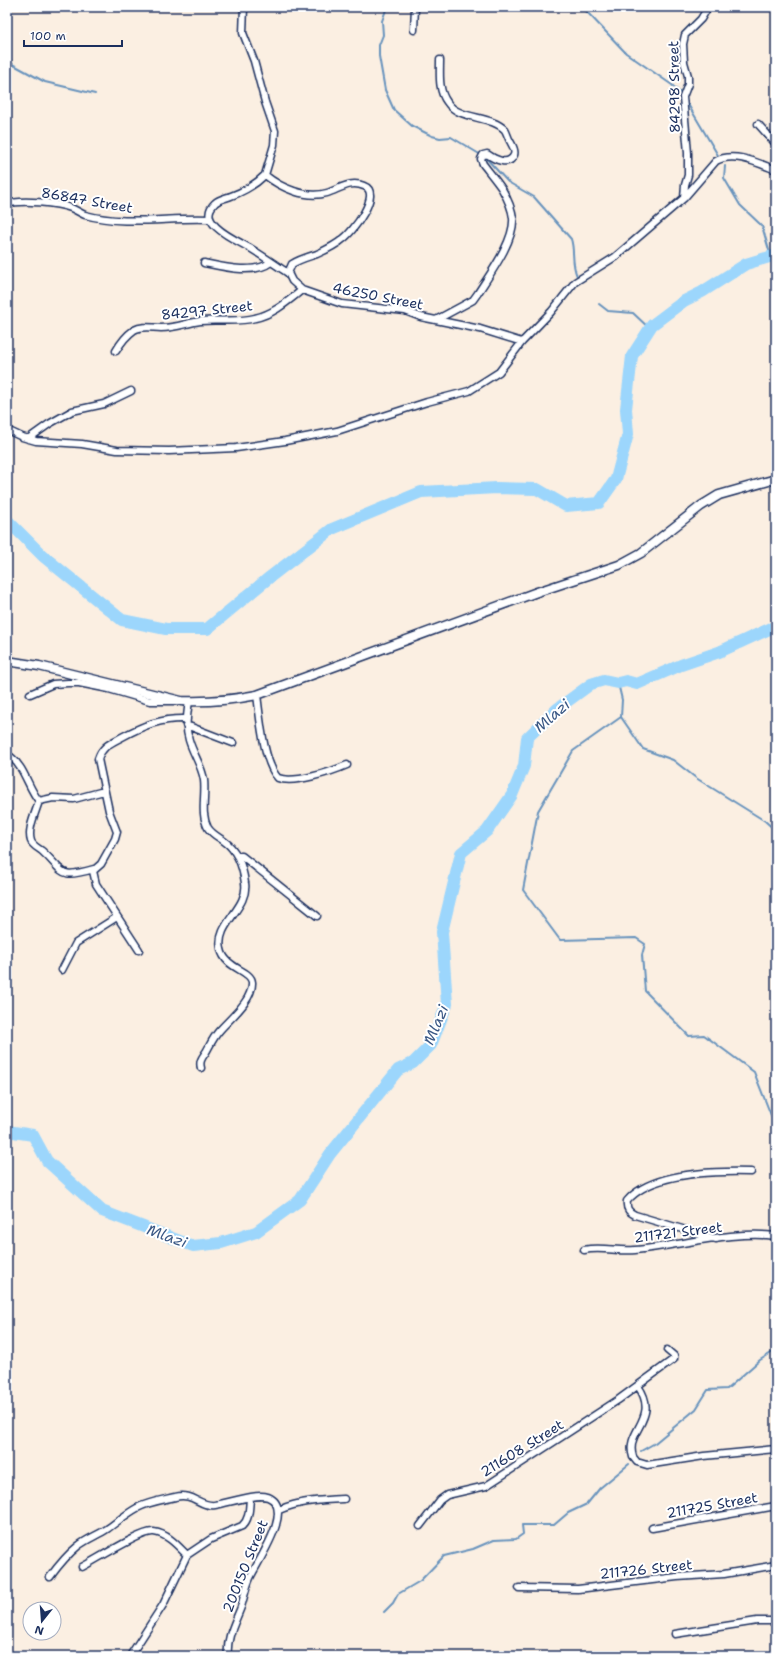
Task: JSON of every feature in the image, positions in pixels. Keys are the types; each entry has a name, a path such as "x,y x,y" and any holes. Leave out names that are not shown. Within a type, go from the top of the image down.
{"street":[{"path":"244,7 243,33 254,62 274,131 274,145 265,175 254,185 215,203 210,212 210,219 224,234 249,247 288,273 292,281 302,290"},
{"path":"414,30 415,7"},
{"name":"84298 Street","path":"684,198 685,185 688,175 688,153 683,97 688,84 688,76 684,62 682,44 685,35 701,19 708,7"},
{"path":"436,320 473,300 506,244 512,229 513,218 510,207 502,190 481,159 483,155 488,154 502,161 510,160 514,156 515,151 505,130 485,119 472,117 447,104 442,95 440,60"},
{"path":"758,124 776,144"},
{"path":"7,430 28,439 44,442 82,444 118,450 169,451 236,448 337,431 427,402 469,391 499,372 522,342 554,308 575,282 615,257 684,198 716,161 722,158 744,159 776,170"},
{"path":"265,175 280,186 307,194 327,193 347,185 354,184 368,188 370,193 365,212 350,234 340,242 325,250 297,261 289,268 288,273"},
{"name":"86847 Street","path":"7,204 29,203 62,206 85,215 113,219 144,221 183,218 210,219"},
{"path":"204,263 246,268 261,267 271,262"},
{"name":"46250 Street","path":"302,290 348,305 404,311 436,320 480,329 522,342"},
{"name":"84297 Street","path":"116,351 134,331 141,327 162,328 198,322 244,320 255,318 266,315 277,309 302,290"},
{"path":"28,439 49,424 72,411 104,404 131,391"},
{"path":"30,694 53,684 79,683 114,690 150,701 222,701 257,694 537,592 619,565 641,553 701,506 719,495 776,479"},
{"path":"7,662 39,666 185,701"},
{"path":"257,694 265,747 272,769 278,778 288,780 300,778 347,765"},
{"path":"185,701 189,741 203,775 204,805 208,829 214,835 226,841 237,856 244,874 246,890 245,895 229,920 220,944 224,957 231,966 250,976 252,983 251,989 238,1013 213,1039 201,1060 201,1068"},
{"path":"12,757 18,764 39,801 31,830 30,839 32,843 65,873 77,874 94,869 101,864 116,832 104,791 98,759 100,752 108,744 137,728 152,722 168,719 187,719 233,743"},
{"path":"39,801 61,798 74,799 104,791"},
{"path":"237,856 242,856 317,916"},
{"path":"94,869 92,874 96,884 116,917 139,950"},
{"path":"62,970 76,943 116,917"},
{"path":"716,1239 630,1213 627,1209 627,1201 631,1195 641,1189 694,1173 751,1172"},
{"name":"211721 Street","path":"584,1250 599,1248 634,1250 716,1239 750,1236 776,1236"},
{"name":"211608 Street","path":"420,1526 440,1500 447,1495 486,1486 638,1386 674,1359 674,1356 667,1350"},
{"path":"638,1386 644,1394 646,1409 631,1448 633,1457 641,1464 647,1465 704,1456 776,1449"},
{"name":"200150 Street","path":"50,1577 63,1560 79,1546 138,1508 154,1502 182,1495 213,1506 250,1498 270,1498 277,1505 279,1510 270,1544 250,1578 229,1638 228,1656"},
{"path":"130,1656 163,1606 187,1555 211,1539 245,1523 250,1498"},
{"path":"279,1510 288,1506 309,1502 344,1499"},
{"name":"211725 Street","path":"652,1528 776,1506"},
{"path":"82,1566 99,1559 134,1537 149,1532 155,1532 163,1535 174,1542 187,1555"},
{"name":"211726 Street","path":"519,1588 578,1589 677,1576 724,1574 776,1565"},
{"path":"675,1634 757,1621 776,1621"}],"waterway":[{"path":"387,7 382,21 383,35 379,45 379,56 385,90 394,110 412,126 432,136 440,138 451,137 481,155"},
{"path":"585,7 586,11 626,53 672,85 682,95"},
{"path":"7,52 12,64 45,82 95,94"},
{"path":"686,101 719,157"},
{"path":"485,157 508,182 534,197 571,239 574,266 577,276"},
{"path":"725,166 724,178 740,205 762,226 771,257"},
{"path":"7,520 43,556 122,620 166,629 207,629 270,577 332,529 421,492 497,488 537,489 566,506 599,503 616,479 628,434 626,409 632,356 652,325 684,301 702,292 746,264 776,255"},
{"path":"599,304 608,311 633,313 650,329"},
{"name":"Mlazi","path":"7,1131 33,1135 47,1161 102,1211 193,1246 221,1243 256,1232 300,1200 330,1154 398,1070 413,1063 431,1045 447,1004 442,932 461,853 487,831 512,795 524,766 527,738 557,709 591,684 604,680 618,683 626,681 637,684 681,665 719,652 776,626"},
{"path":"618,683 622,700 621,717 643,749 673,760 696,778 765,821 776,831"},
{"path":"621,717 573,751 538,811 523,890 560,940 636,938 645,944 642,955 645,991 689,1036 704,1035 754,1072 776,1128"},
{"path":"641,1451 655,1443 696,1409 708,1390 727,1389 760,1360 776,1350"},
{"path":"384,1612 393,1603 398,1594 420,1581 444,1556 473,1549 494,1540 516,1539 523,1534 522,1525 554,1525 568,1513 587,1504 600,1488 629,1464"}]}
